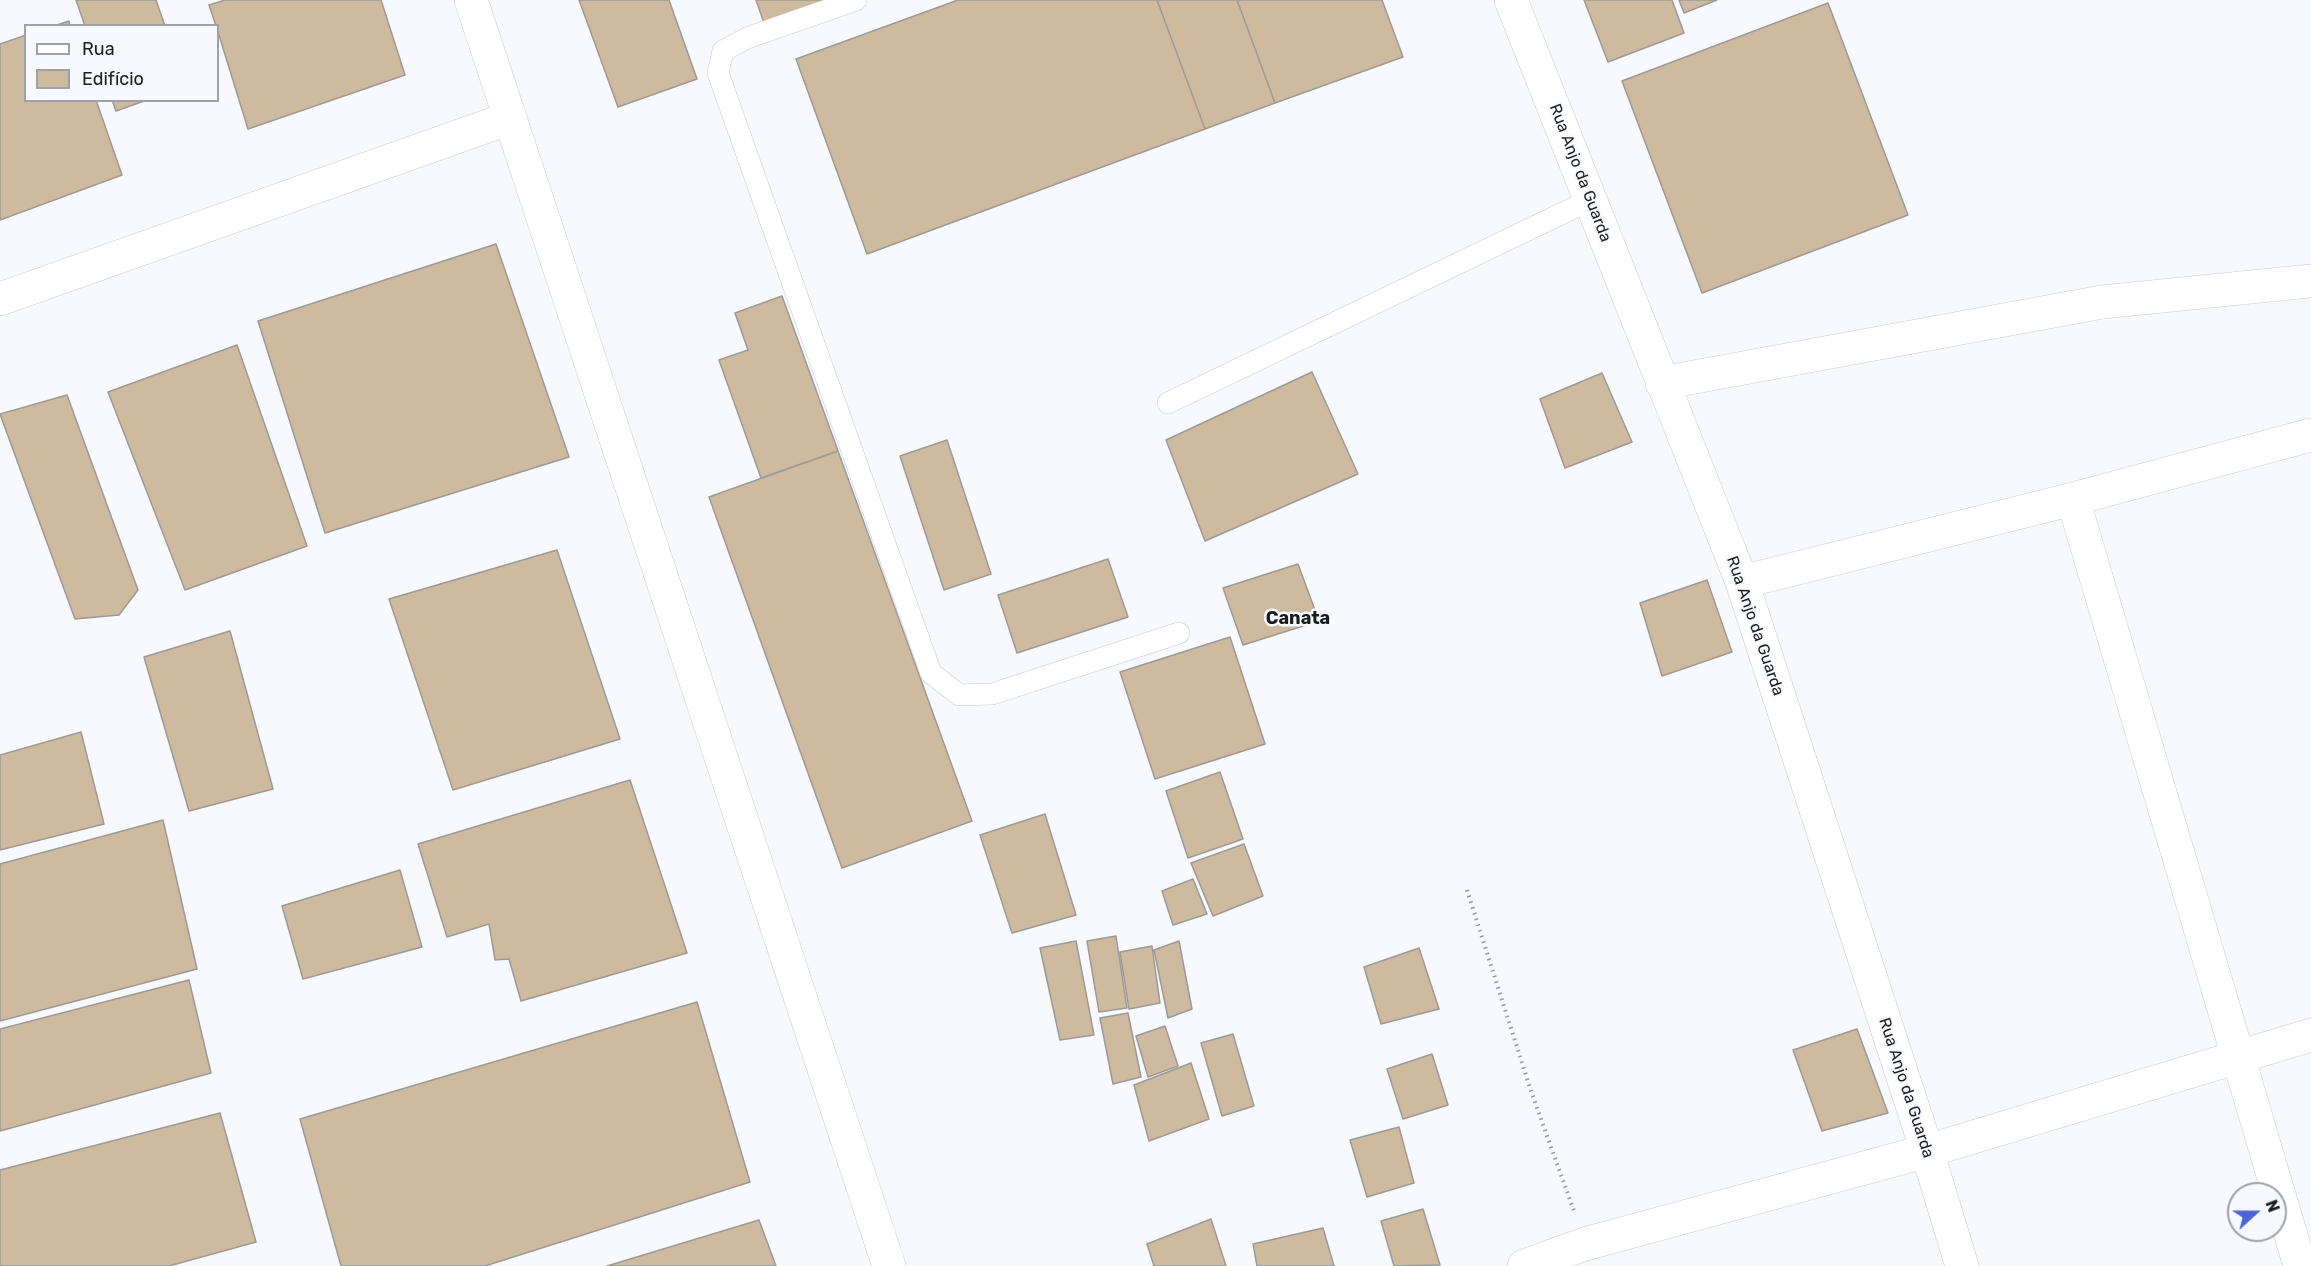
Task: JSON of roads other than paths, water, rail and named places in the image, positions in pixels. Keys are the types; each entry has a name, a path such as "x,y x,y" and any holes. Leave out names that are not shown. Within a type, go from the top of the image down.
{"street":[{"path":"471,0 889,1266"},
{"name":"Rua Anjo da Guarda","path":"1511,0 1742,582 1962,1266"},
{"path":"0,299 510,118"},
{"path":"1662,383 2102,302 2311,281"},
{"path":"1742,582 2073,499 2311,435"},
{"path":"2073,499 2300,1266"},
{"path":"1524,1266 1585,1244 1927,1152 2311,1035"}],"lane":[{"path":"856,0 747,38 723,51 718,73 931,673 959,695 992,694 1179,633"},
{"path":"1168,403 1590,200"}],"district":[{"name":"Canata","path":"1298,619"}]}
